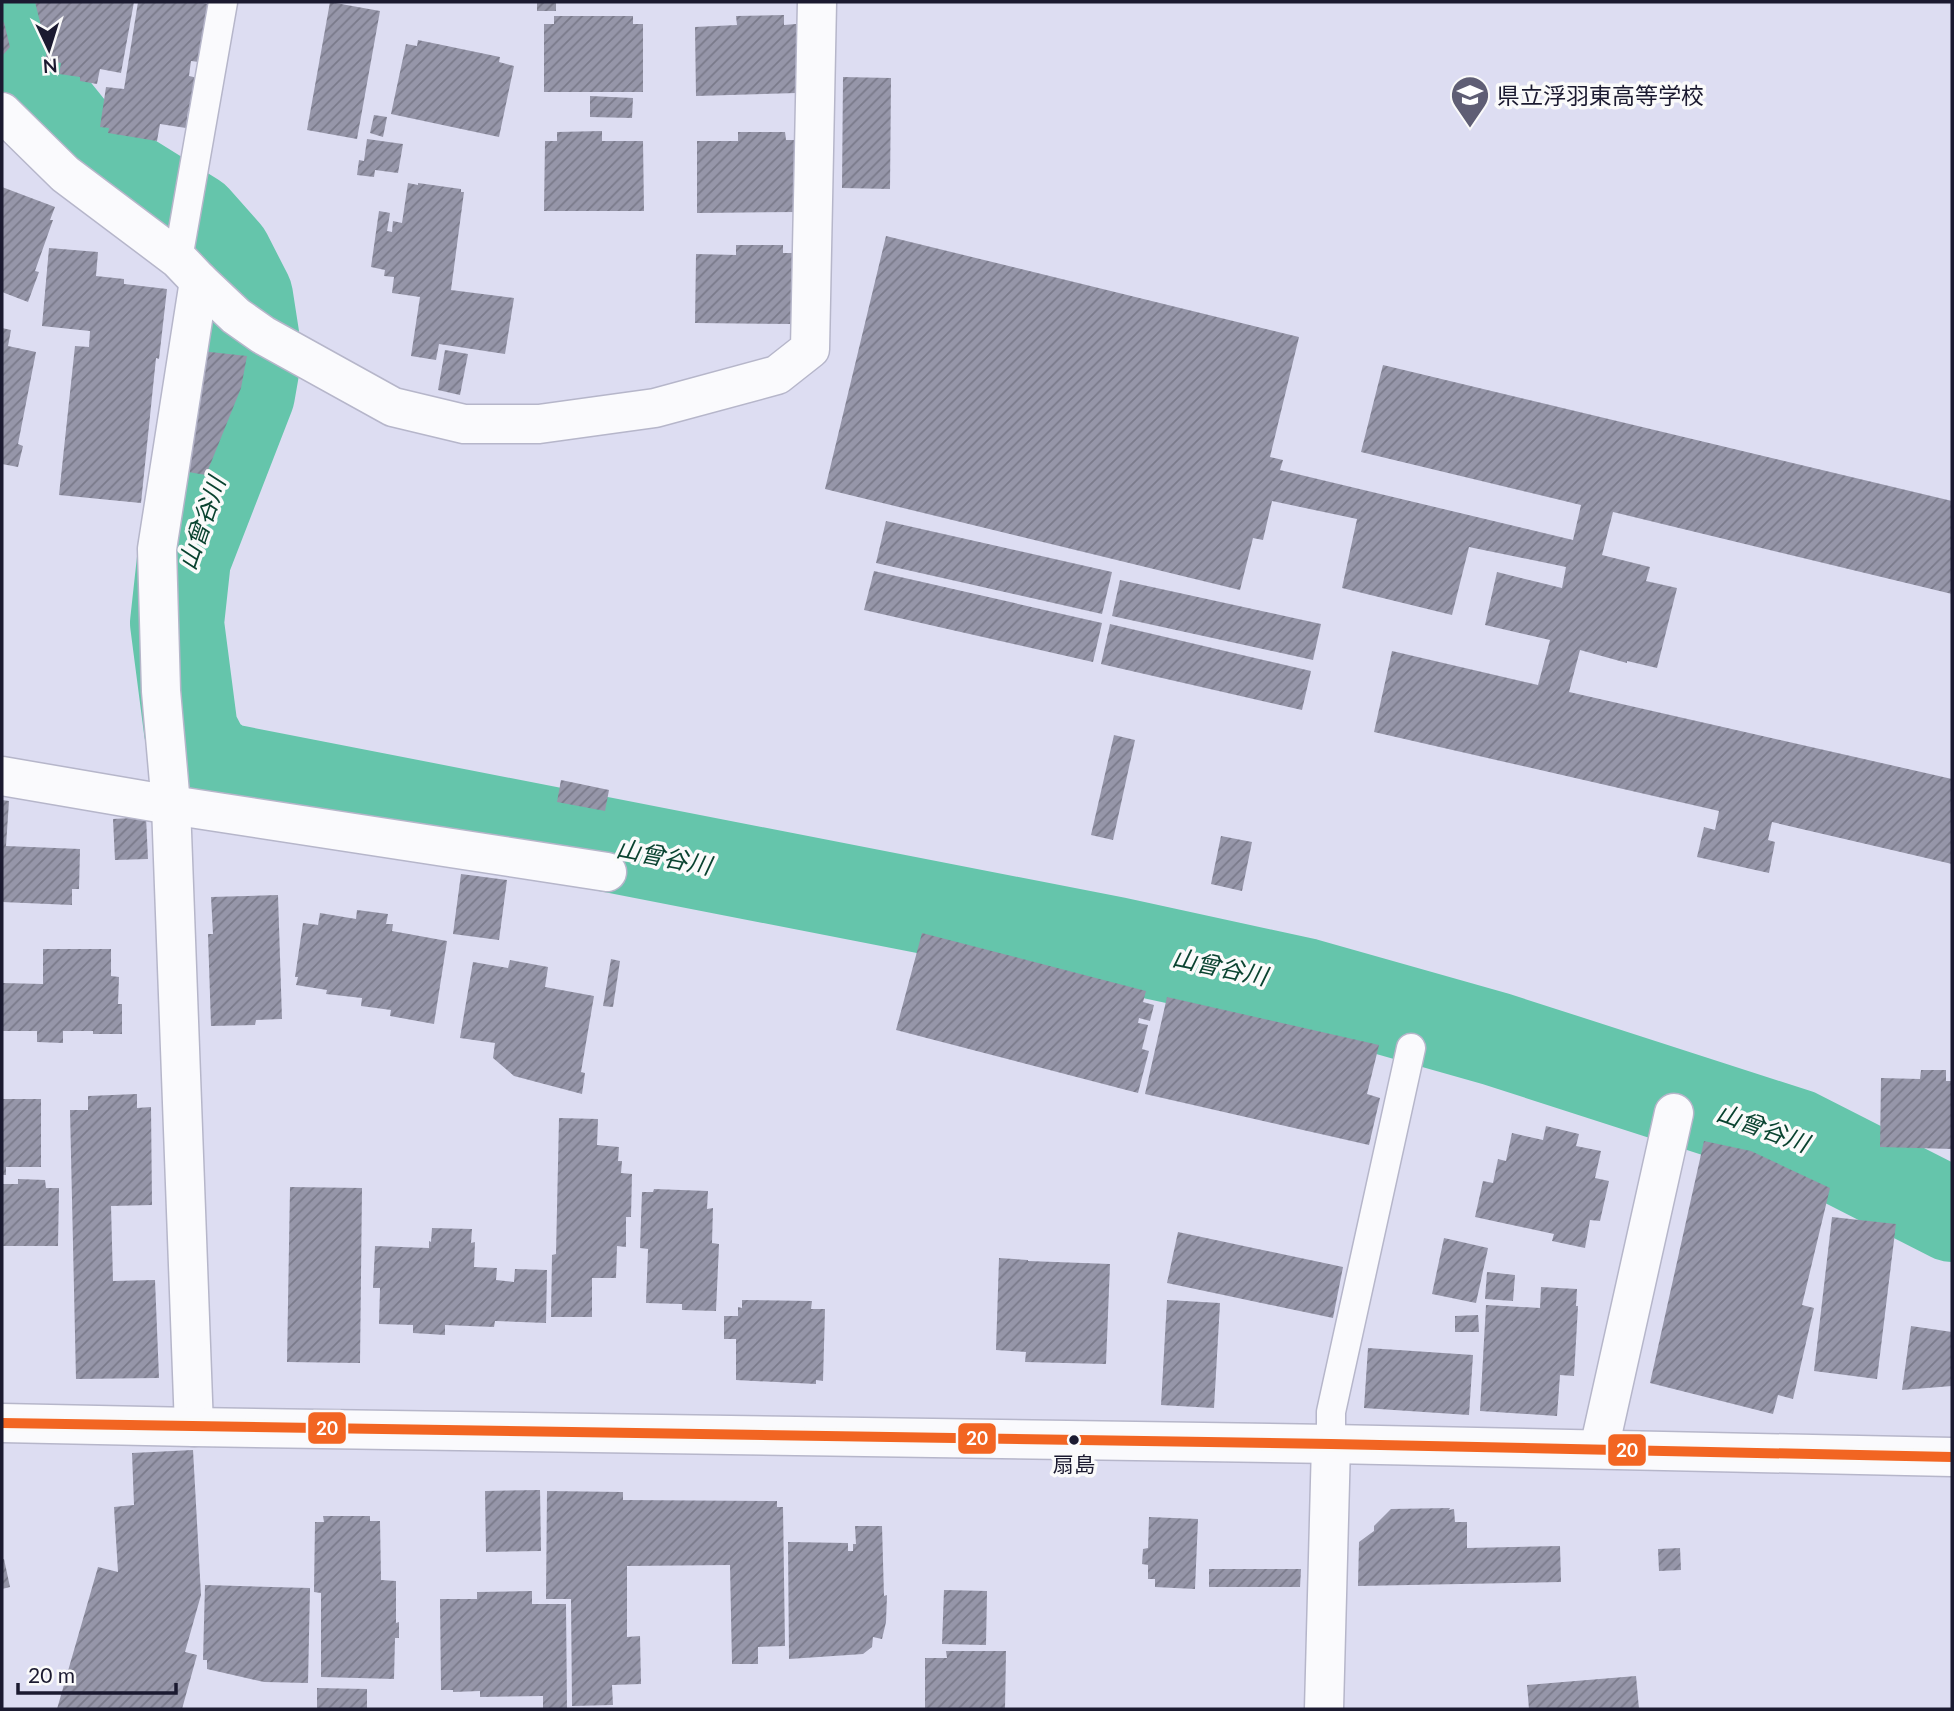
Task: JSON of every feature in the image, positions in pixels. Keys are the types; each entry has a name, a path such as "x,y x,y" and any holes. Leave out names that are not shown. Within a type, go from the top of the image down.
{"main road":[{"path":"2,112 65,174 187,257 250,326 393,407 464,424 539,424 655,408 777,376 810,349 817,2"},
{"path":"187,257 157,549 161,691 171,805 194,1427"},
{"path":"2,776 171,805 607,872"},
{"path":"1599,1449 1674,1113"},
{"path":"2,1423 1331,1444 1952,1457"},
{"path":"1324,1709 1331,1444"}],"lane":[{"path":"187,257 188,202 223,2"},
{"path":"1331,1444 1331,1412 1410,1048"}],"building":[{"path":"35,2 134,2 121,73 100,69 97,84 80,81 80,77 59,74 61,63 45,61 49,39 44,38"},
{"path":"138,2 208,4 199,62 191,61 189,76 198,78 192,112 188,111 186,128 160,124 157,141 108,133 109,128 100,127 106,87 124,89"},
{"path":"330,2 380,11 357,139 307,130"},
{"path":"537,2 556,2 556,11 537,11"},
{"path":"784,15 784,25 796,24 797,93 696,96 695,27 737,25 736,16"},
{"path":"554,16 633,16 633,24 643,24 643,92 544,92 544,24 554,24"},
{"path":"4,22 10,47 2,56 2,23"},
{"path":"418,40 500,57 499,62 514,66 499,137 391,114 406,44 417,46"},
{"path":"843,77 891,78 890,189 842,188"},
{"path":"590,96 633,98 632,118 590,117"},
{"path":"374,115 387,117 383,137 370,133"},
{"path":"602,131 602,141 643,141 644,211 544,211 545,141 557,141 557,132"},
{"path":"738,132 785,132 786,140 797,140 797,212 697,213 697,141 738,141"},
{"path":"367,139 403,144 398,173 375,170 374,177 357,175 359,160 364,161"},
{"path":"408,183 461,189 461,192 464,192 451,290 514,298 505,354 439,344 436,360 411,356 420,297 392,293 394,277 384,276 385,270 371,267 379,211 390,213 387,231 392,232 393,221 402,223"},
{"path":"2,187 55,207 35,271 39,272 28,302 2,292"},
{"path":"886,236 1299,337 1270,457 1283,460 1280,470 1573,540 1581,505 1361,452 1383,365 1952,501 1952,594 1613,512 1602,555 1650,567 1646,581 1677,588 1657,668 1580,650 1569,692 1952,779 1952,864 1772,822 1768,840 1775,842 1769,873 1697,857 1704,827 1715,830 1719,811 1374,732 1392,651 1538,685 1550,640 1485,625 1497,572 1562,588 1566,567 1469,547 1452,615 1342,588 1357,519 1272,501 1263,540 1253,538 1240,590 825,489"},
{"path":"736,245 783,245 783,253 795,253 795,324 695,323 696,254 736,255"},
{"path":"49,248 98,252 96,276 124,279 124,284 167,289 159,359 156,358 141,503 59,495 75,346 89,347 90,331 42,326"},
{"path":"2,328 11,330 8,346 36,352 18,444 23,446 18,467 2,464"},
{"path":"445,350 468,354 460,395 438,390"},
{"path":"201,351 247,356 241,388 206,475 188,472"},
{"path":"886,521 1112,572 1102,614 876,563"},
{"path":"874,571 1102,623 1093,662 864,610"},
{"path":"1120,580 1321,624 1313,660 1112,616"},
{"path":"1110,624 1311,671 1302,710 1101,664"},
{"path":"1114,735 1135,740 1113,840 1091,835"},
{"path":"561,780 609,790 605,811 557,802"},
{"path":"2,800 9,801 6,846 80,849 79,889 72,889 72,905 2,902"},
{"path":"146,817 148,859 115,860 113,819"},
{"path":"1221,836 1252,842 1242,891 1211,884"},
{"path":"461,874 507,880 499,940 453,934"},
{"path":"278,895 282,1019 256,1020 255,1025 211,1026 208,934 213,934 211,897"},
{"path":"357,910 388,914 386,924 393,924 392,931 447,941 434,1024 390,1016 391,1010 361,1006 362,998 326,994 327,990 296,985 303,923 318,925 320,913 356,919"},
{"path":"922,933 1146,991 1143,1002 1154,1005 1150,1021 1139,1018 1138,1023 1148,1025 1142,1049 1149,1051 1138,1093 896,1030"},
{"path":"43,949 111,949 111,976 119,977 118,1004 122,1004 122,1034 63,1031 63,1043 37,1042 37,1031 2,1031 2,983 43,984"},
{"path":"611,959 620,961 613,1007 603,1006"},
{"path":"510,960 548,967 545,987 594,996 581,1072 585,1073 582,1094 514,1076 493,1058 495,1043 460,1038 473,962 508,968"},
{"path":"1167,997 1379,1045 1367,1094 1380,1098 1369,1145 1145,1094"},
{"path":"1921,1070 1946,1070 1946,1081 1952,1081 1952,1149 1880,1147 1881,1078 1920,1079"},
{"path":"137,1094 137,1108 151,1107 152,1205 111,1206 113,1281 155,1280 159,1378 76,1379 70,1110 88,1110 88,1096"},
{"path":"2,1099 41,1099 41,1167 6,1167 6,1175 2,1175"},
{"path":"559,1118 598,1119 597,1145 619,1147 621,1173 632,1174 631,1217 626,1217 626,1247 617,1246 616,1278 592,1278 592,1317 551,1317 552,1255 556,1254"},
{"path":"1546,1126 1579,1134 1576,1146 1601,1151 1595,1178 1609,1181 1600,1221 1590,1220 1585,1248 1552,1241 1554,1234 1475,1217 1483,1181 1493,1183 1498,1159 1506,1161 1512,1133 1543,1140"},
{"path":"1704,1141 1751,1151 1830,1188 1802,1305 1814,1308 1793,1399 1778,1395 1773,1414 1650,1383"},
{"path":"18,1179 45,1180 46,1188 59,1188 58,1246 2,1246 2,1184 18,1184"},
{"path":"290,1187 362,1188 360,1363 287,1362"},
{"path":"654,1189 708,1191 707,1209 713,1208 712,1243 719,1244 716,1311 682,1310 682,1304 646,1303 648,1249 640,1248 642,1192 653,1192"},
{"path":"1832,1217 1896,1224 1877,1379 1814,1371"},
{"path":"432,1228 472,1229 471,1243 475,1242 474,1267 497,1268 496,1280 514,1282 515,1269 547,1270 546,1323 495,1321 494,1327 445,1325 445,1335 413,1333 413,1325 379,1324 380,1288 373,1288 375,1246 429,1248"},
{"path":"1178,1232 1343,1267 1333,1318 1167,1283"},
{"path":"1444,1238 1488,1248 1476,1303 1432,1294"},
{"path":"999,1258 1110,1264 1106,1364 1025,1362 1026,1352 996,1350"},
{"path":"1487,1272 1515,1275 1513,1301 1485,1299"},
{"path":"1541,1287 1577,1289 1574,1376 1560,1375 1557,1416 1480,1411 1486,1305 1540,1308"},
{"path":"742,1300 812,1301 811,1309 825,1309 823,1381 816,1380 816,1384 736,1380 736,1339 724,1339 724,1316 738,1316 738,1307 742,1308"},
{"path":"1167,1300 1220,1303 1214,1408 1161,1405"},
{"path":"1478,1315 1479,1332 1455,1332 1455,1316"},
{"path":"1911,1326 1952,1332 1952,1386 1902,1390"},
{"path":"1368,1348 1473,1355 1469,1415 1364,1408"},
{"path":"193,1450 201,1595 185,1652 197,1655 182,1709 57,1709 98,1567 118,1572 114,1507 134,1505 132,1453"},
{"path":"540,1490 541,1551 486,1552 485,1491"},
{"path":"547,1491 623,1492 623,1500 777,1501 777,1507 783,1507 785,1646 758,1647 758,1664 732,1664 730,1565 627,1566 627,1637 640,1636 641,1684 612,1685 613,1705 572,1706 571,1599 546,1599"},
{"path":"1450,1508 1449,1510 1454,1509 1455,1522 1467,1522 1467,1548 1560,1546 1561,1582 1358,1586 1359,1542 1374,1531 1374,1526 1391,1509"},
{"path":"323,1516 370,1516 370,1521 380,1521 381,1580 396,1581 396,1623 399,1622 399,1638 395,1638 394,1679 321,1677 321,1593 314,1592 315,1522 324,1522"},
{"path":"1149,1517 1198,1519 1195,1589 1155,1587 1155,1579 1148,1579 1148,1565 1142,1564 1143,1549 1148,1548"},
{"path":"855,1526 882,1526 884,1596 887,1595 882,1639 873,1637 872,1647 863,1654 789,1659 788,1542 848,1543 848,1551 853,1551 853,1544 856,1544"},
{"path":"1680,1548 1681,1570 1659,1571 1658,1549"},
{"path":"2,1559 10,1587 2,1589"},
{"path":"1209,1569 1301,1569 1300,1587 1209,1587"},
{"path":"205,1585 310,1588 308,1683 264,1682 207,1669 207,1660 203,1660"},
{"path":"944,1590 987,1591 986,1645 942,1644"},
{"path":"532,1591 532,1604 566,1604 567,1709 543,1709 543,1696 480,1697 480,1691 441,1690 440,1599 477,1599 477,1592"},
{"path":"946,1651 1006,1651 1005,1709 925,1709 925,1658 947,1658"},
{"path":"1636,1676 1639,1709 1529,1709 1527,1685"},
{"path":"317,1688 367,1689 367,1709 317,1709"}],"waterway":[{"name":"山曾谷川","path":"8,2 23,55 51,108 88,154 194,220 225,255 246,296 255,354 248,394 184,559 177,623 191,731 204,756 224,770 1116,944 1305,985 1496,1039 1797,1136 1952,1215"}],"transit line":[{"name":"20","path":"2,1423 1331,1444 1952,1457"}],"place":[{"name":"県立浮羽東高等学校","path":"1470,129"},
{"name":"扇島","path":"1074,1440"}]}
